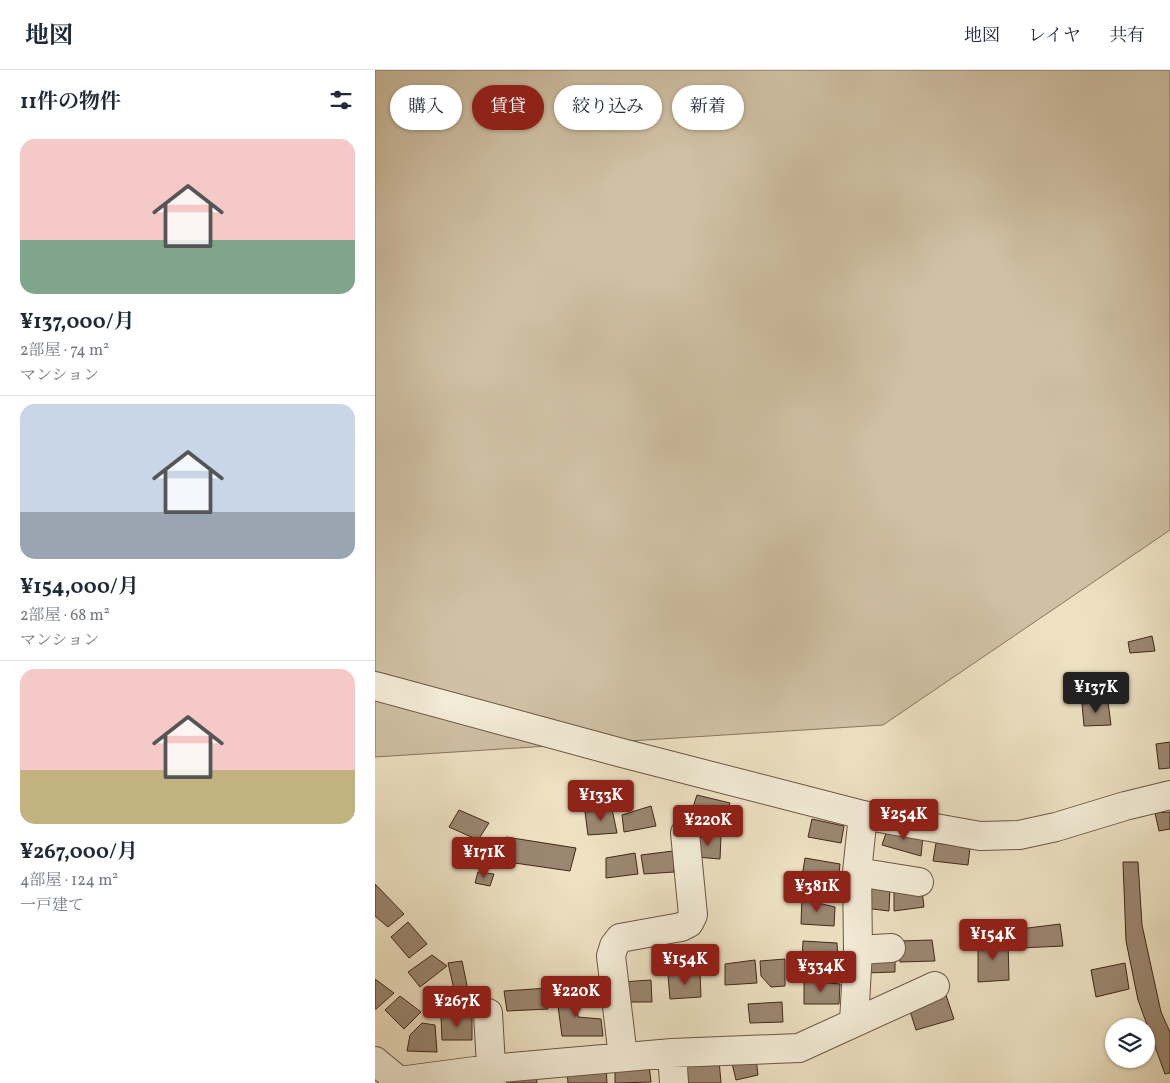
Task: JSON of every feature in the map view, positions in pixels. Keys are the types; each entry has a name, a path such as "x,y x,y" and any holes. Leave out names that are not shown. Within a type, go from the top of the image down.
{"street":[{"path":"375,686 863,815 980,836 1019,835 1056,827 1125,806 1170,795"},
{"path":"854,1022 859,950 857,872 863,815"},
{"path":"623,1058 611,956 614,946 620,938 681,927 689,923 693,915 685,834"},
{"path":"857,872 919,882"},
{"path":"859,950 891,948"},
{"path":"375,1061 399,1081 491,1076 672,1053 799,1048 935,986"},
{"path":"488,1013 491,1076"},
{"path":"672,1053 674,1083"}],"shaded area":[{"path":"375,70 1170,70 1170,530 883,725 375,757"}],"building":[{"path":"1152,636 1155,651 1130,653 1128,642"},
{"path":"1108,702 1111,725 1084,726 1082,704"},
{"path":"1170,742 1170,768 1159,769 1156,744"},
{"path":"697,795 730,803 722,827 690,816"},
{"path":"651,806 656,826 624,832 622,815"},
{"path":"612,809 617,833 588,835 585,812"},
{"path":"459,810 489,823 478,840 449,827"},
{"path":"1170,812 1170,829 1159,831 1155,813"},
{"path":"812,819 844,826 841,843 808,837"},
{"path":"888,827 923,836 921,856 882,845"},
{"path":"721,836 720,859 696,857 695,838"},
{"path":"506,837 576,848 570,871 494,860 494,851"},
{"path":"936,843 970,848 968,865 933,861"},
{"path":"673,851 674,872 644,874 641,855"},
{"path":"635,853 638,874 606,878 606,858"},
{"path":"805,858 840,864 838,884 802,877"},
{"path":"1123,862 1138,862 1142,925 1161,1012 1170,1032 1170,1073 1165,1074 1155,1047 1155,1018 1145,1018 1138,1000 1126,941"},
{"path":"478,872 494,874 490,886 475,883"},
{"path":"863,883 890,887 889,911 864,908"},
{"path":"375,884 404,914 388,927 375,916"},
{"path":"894,889 922,890 924,907 894,911"},
{"path":"802,896 815,896 818,903 835,907 834,926 801,924"},
{"path":"408,922 427,944 409,958 391,937"},
{"path":"1060,924 1063,946 1020,948 1020,929"},
{"path":"932,940 935,961 900,962 899,941"},
{"path":"803,941 837,943 838,962 802,962"},
{"path":"1008,941 1009,980 978,982 978,942"},
{"path":"432,955 447,966 420,987 408,972"},
{"path":"863,955 895,955 895,972 865,973"},
{"path":"785,959 785,986 771,987 761,976 760,961"},
{"path":"755,960 757,983 725,985 725,964"},
{"path":"462,961 469,995 456,998 448,963"},
{"path":"1125,963 1129,989 1096,997 1091,970"},
{"path":"700,973 701,997 670,999 668,975"},
{"path":"375,979 394,993 376,1009 375,1009"},
{"path":"651,980 652,1002 623,1002 621,982"},
{"path":"804,981 840,984 839,1004 804,1004"},
{"path":"548,988 548,1009 507,1011 504,991"},
{"path":"556,991 576,991 578,1017 601,1019 603,1036 562,1036"},
{"path":"945,992 954,1019 916,1030 909,1008"},
{"path":"400,996 421,1012 404,1029 385,1010"},
{"path":"782,1002 783,1022 750,1023 748,1004"},
{"path":"441,1016 472,1017 472,1040 442,1040"},
{"path":"422,1023 435,1025 437,1052 407,1051 410,1035"},
{"path":"756,1058 758,1075 736,1080 731,1059"},
{"path":"719,1060 721,1083 683,1083 682,1063"},
{"path":"649,1065 651,1082 615,1083 615,1069"},
{"path":"606,1067 607,1083 568,1083 567,1071"},
{"path":"536,1074 537,1083 499,1083"}]}
